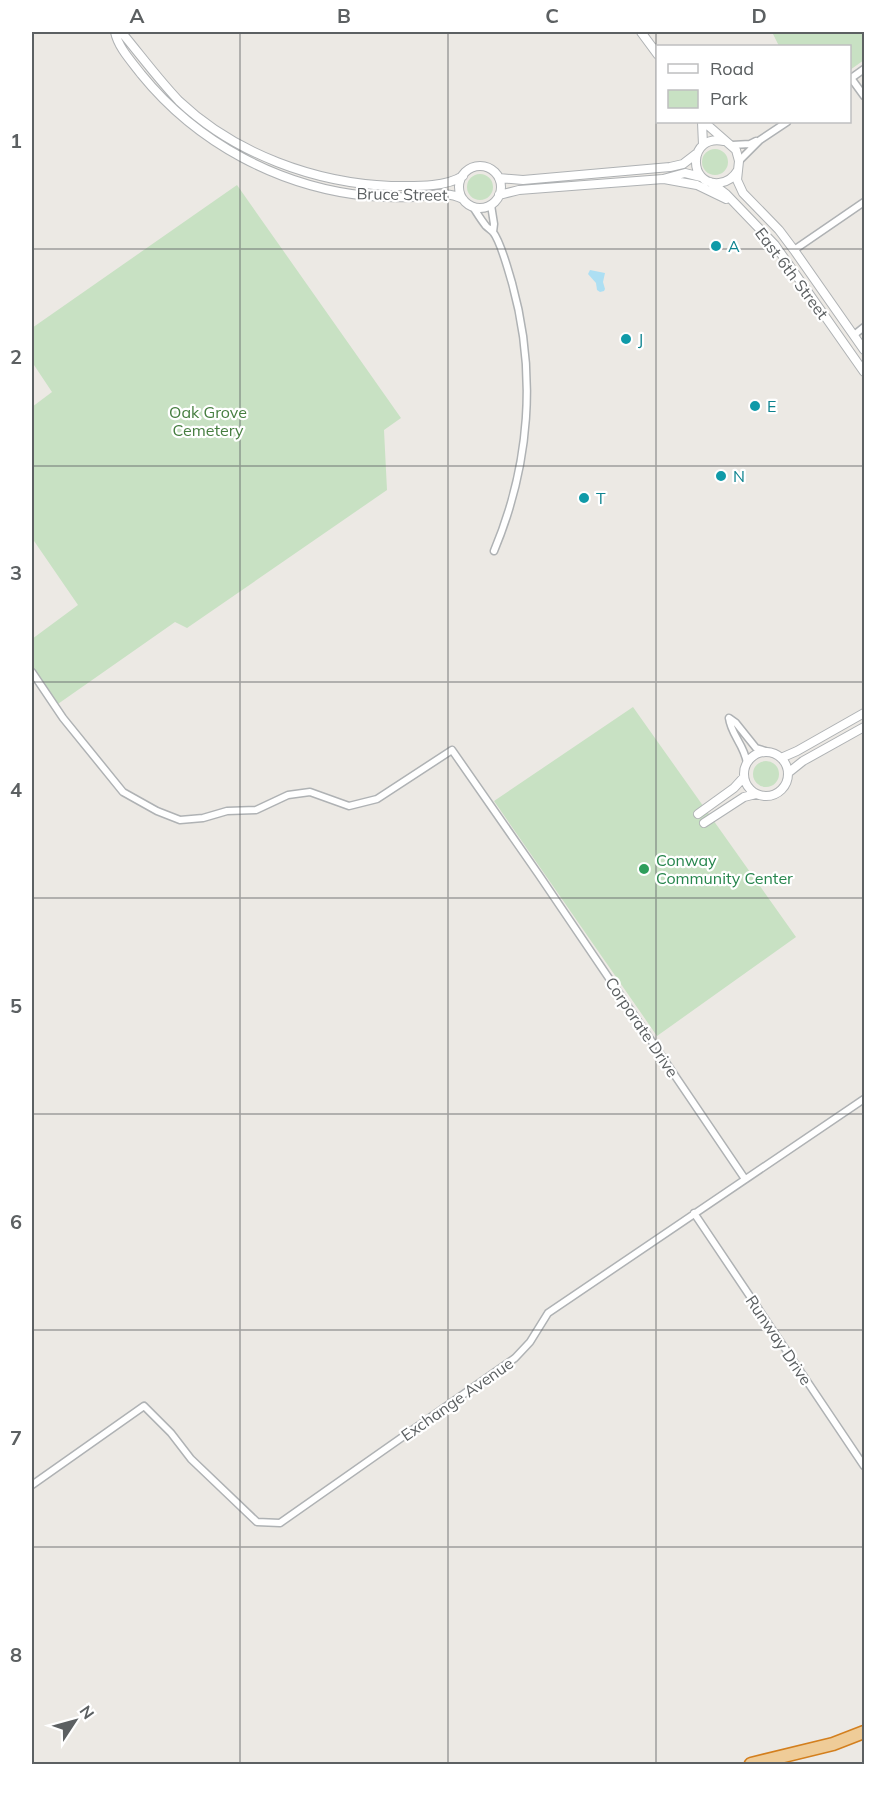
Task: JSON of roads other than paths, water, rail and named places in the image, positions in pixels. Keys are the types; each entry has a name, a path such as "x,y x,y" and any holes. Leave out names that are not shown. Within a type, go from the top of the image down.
{"highway":[{"path":"751,1764 833,1744 864,1732"}],"street":[{"name":"Bruce Street","path":"462,176 441,184 379,185 312,174 265,157 221,133 197,116 162,82 123,34 116,32 116,40 163,100 229,151 249,162 285,177 345,193 396,197 449,193 462,199"},
{"path":"641,32 656,54"},
{"path":"851,77 864,69"},
{"path":"851,79 864,96"},
{"path":"197,116 225,140 229,151 237,148 262,160 265,157"},
{"path":"703,123 703,145"},
{"path":"704,123 736,150 739,165"},
{"path":"499,178 523,180 670,167 683,164 703,145 715,140 730,144 750,144 786,123"},
{"path":"499,195 519,190 663,179 685,173 710,182 721,183 735,174 739,165 760,140"},
{"path":"696,154 696,166 701,177"},
{"name":"East 6th Street","path":"739,165 737,180 743,193 779,230 864,350"},
{"path":"473,207 482,208 491,205 499,195 501,187 499,178 488,168 479,166 470,169 462,176 459,185 462,199 473,207 493,232 507,264 518,304 528,384 527,415 520,469 505,525 494,551"},
{"path":"663,179 690,183 707,189 740,209"},
{"name":"East 6th Street","path":"710,182 726,194 774,245 864,372"},
{"path":"794,250 864,202"},
{"path":"491,205 493,232"},
{"path":"854,335 864,327"},
{"name":"Corporate Drive","path":"32,672 63,718 123,792 157,811 180,819 203,818 227,811 256,810 288,795 310,792 349,806 377,799 452,750 745,1179"},
{"path":"781,758 864,712"},
{"path":"729,718 736,723 756,748 781,758 788,773 786,784 776,794 762,796 756,794 746,784 744,777 746,755 730,727 729,718"},
{"path":"788,773 864,727"},
{"path":"747,763 756,754 770,752"},
{"path":"698,814 734,788 744,777"},
{"path":"704,824 744,797 756,794"},
{"name":"Exchange Avenue","path":"32,1485 144,1406 171,1433 191,1459 257,1522 280,1523 515,1358 530,1341 548,1312 864,1099"},
{"name":"Runway Drive","path":"694,1213 864,1466"}],"water":[{"path":"590,270 605,273 604,291 597,290 596,283 588,274"}],"place":[{"name":"A","path":"716,246"},
{"name":"J","path":"626,339"},
{"name":"E","path":"755,406"},
{"name":"N","path":"721,476"},
{"name":"T","path":"584,498"},
{"name":"Conway Community Center","path":"644,869"}],"park label":[{"name":"Oak Grove Cemetery","path":"208,421"}]}
